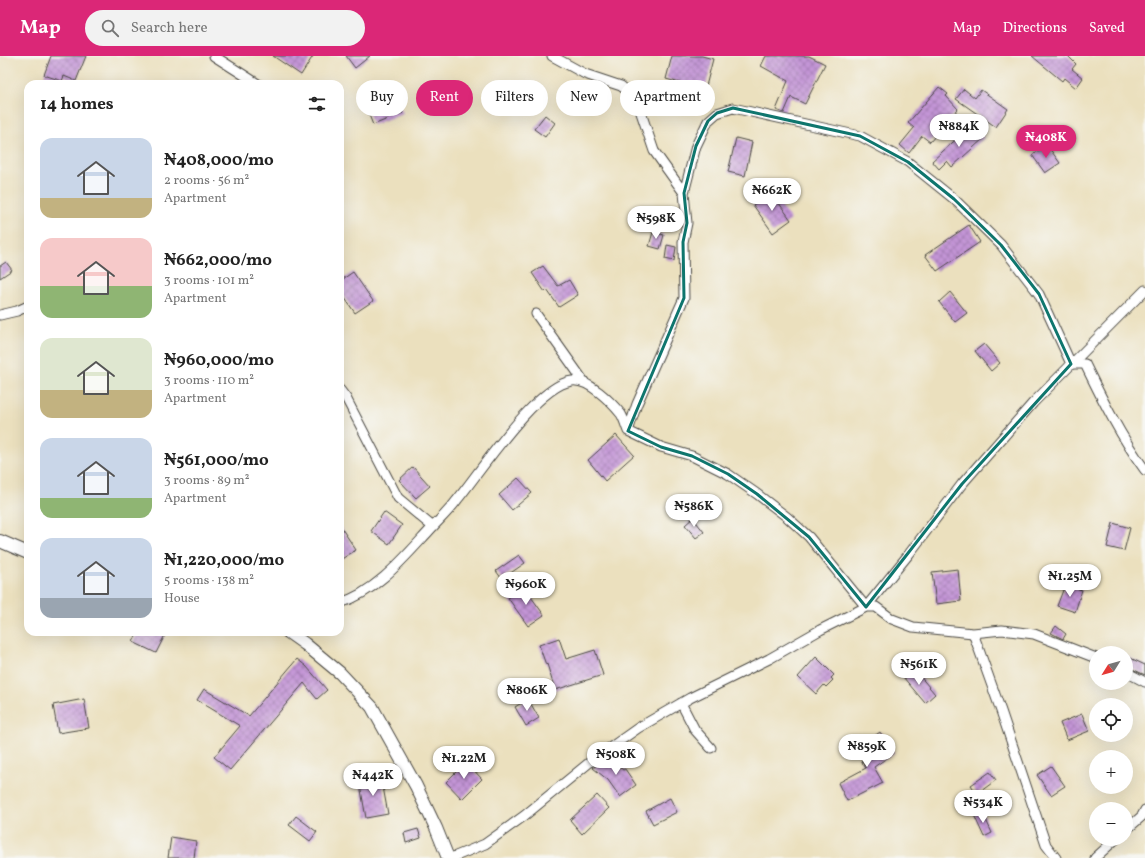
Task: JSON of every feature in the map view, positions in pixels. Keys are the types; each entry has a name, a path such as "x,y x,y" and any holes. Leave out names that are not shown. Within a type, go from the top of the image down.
{"street":[{"path":"214,56 252,80"},
{"path":"557,57 585,74 621,86 636,98 654,151 684,193"},
{"path":"628,431 637,404 684,298 683,242 687,223 684,193 696,146 708,120 717,113 733,108 860,136 908,162 954,199 1001,245 1039,294 1071,364"},
{"path":"451,858 485,844 524,816 596,758 638,728 681,703 769,659 820,630 866,607 909,554 962,484 1033,403 1145,290"},
{"path":"0,315 24,308"},
{"path":"536,314 585,383 601,394 622,415 628,431 661,447 692,456 728,474 757,494 787,517 809,537 866,607"},
{"path":"1071,364 1085,364 1107,410 1128,446 1145,470"},
{"path":"344,602 369,589 390,571 457,501 513,427 544,397 558,386 572,381 585,383"},
{"path":"344,395 398,498 432,527"},
{"path":"0,541 24,551"},
{"path":"866,607 876,607 892,619 913,627 973,633 1002,630 1034,634 1089,655"},
{"path":"973,633 1046,845 1056,858"},
{"path":"294,636 340,673 372,707 416,786 436,828 448,858"},
{"path":"1133,676 1145,682"},
{"path":"681,703 695,730 711,748"},
{"path":"1133,824 1142,816 1145,810"},
{"path":"1095,858 1108,846"}],"highlighted area":[{"path":"733,108 860,136 908,162 954,199 1001,245 1039,294 1071,364 962,484 866,607 809,537 757,494 728,474 692,456 661,447 628,431 684,298 683,242 687,223 684,193 696,146 708,121 717,113"}],"building":[{"path":"51,56 86,56 76,80 64,76 62,80 59,80 44,75"},
{"path":"273,56 313,56 301,75"},
{"path":"346,56 370,56 355,68"},
{"path":"672,56 702,56 713,59 708,80 666,79"},
{"path":"766,56 809,56 825,64 805,104 791,97 784,113 776,110 788,81 761,66"},
{"path":"1032,56 1068,56 1076,64 1072,69 1083,78 1076,88 1064,78 1062,81"},
{"path":"939,87 948,94 946,96 958,109 930,142 922,136 909,153 900,145 914,128 908,123"},
{"path":"964,89 975,98 981,90 1008,109 996,127 956,99"},
{"path":"369,116 396,116 373,125"},
{"path":"544,116 555,123 545,137 534,129"},
{"path":"972,125 984,138 952,167 947,161 939,169 932,161"},
{"path":"736,138 752,142 745,176 728,172"},
{"path":"1047,145 1060,163 1045,173 1032,155"},
{"path":"771,192 791,220 773,233 753,205"},
{"path":"969,225 980,242 937,271 925,255"},
{"path":"653,232 664,235 660,249 649,246"},
{"path":"667,245 676,247 674,261 665,259"},
{"path":"6,262 12,270 0,278 0,266"},
{"path":"543,266 558,286 569,280 578,295 559,307 547,290 545,292 532,273"},
{"path":"353,272 373,301 355,313 344,297 344,278"},
{"path":"950,292 967,313 955,322 939,302"},
{"path":"984,344 1000,363 991,371 975,351"},
{"path":"616,435 634,455 605,481 588,460"},
{"path":"413,467 430,486 416,498 399,480"},
{"path":"518,478 532,493 512,510 499,495"},
{"path":"384,512 402,525 389,544 371,531"},
{"path":"693,518 704,532 696,538 685,525"},
{"path":"1113,523 1130,528 1124,551 1107,547"},
{"path":"344,532 356,550 344,558"},
{"path":"519,555 525,563 502,579 496,571"},
{"path":"958,569 961,601 936,604 932,572"},
{"path":"1065,585 1082,590 1075,612 1057,606"},
{"path":"524,587 544,615 528,626 508,598"},
{"path":"1056,626 1066,634 1063,639 1051,633"},
{"path":"136,636 164,636 156,653 133,642"},
{"path":"559,638 566,659 595,650 603,675 555,690 539,645"},
{"path":"816,657 834,675 831,678 833,680 826,687 824,685 816,694 798,677"},
{"path":"297,659 306,666 327,690 317,699 304,683 230,770 214,757 240,726 197,700 204,689 249,716"},
{"path":"1133,659 1145,665 1145,675 1133,669"},
{"path":"913,668 935,694 925,703 903,677"},
{"path":"84,699 89,728 58,733 53,705"},
{"path":"528,699 539,718 526,726 515,707"},
{"path":"1082,714 1089,731 1067,740 1060,723"},
{"path":"880,732 894,753 874,767 883,783 847,801 838,783 866,768 861,761 868,757 860,746"},
{"path":"607,757 623,770 625,769 636,785 620,797 608,780 593,768"},
{"path":"466,762 482,779 462,799 446,782"},
{"path":"1051,766 1065,786 1051,795 1037,775"},
{"path":"990,772 996,780 977,794 971,785"},
{"path":"381,776 388,814 366,818 359,779"},
{"path":"597,795 609,808 582,834 570,820"},
{"path":"670,798 677,812 653,824 646,811"},
{"path":"982,811 992,833 984,837 974,815"},
{"path":"296,816 317,832 310,841 289,825"},
{"path":"418,829 421,838 406,843 404,833"},
{"path":"171,837 196,841 194,858 168,858"}]}
